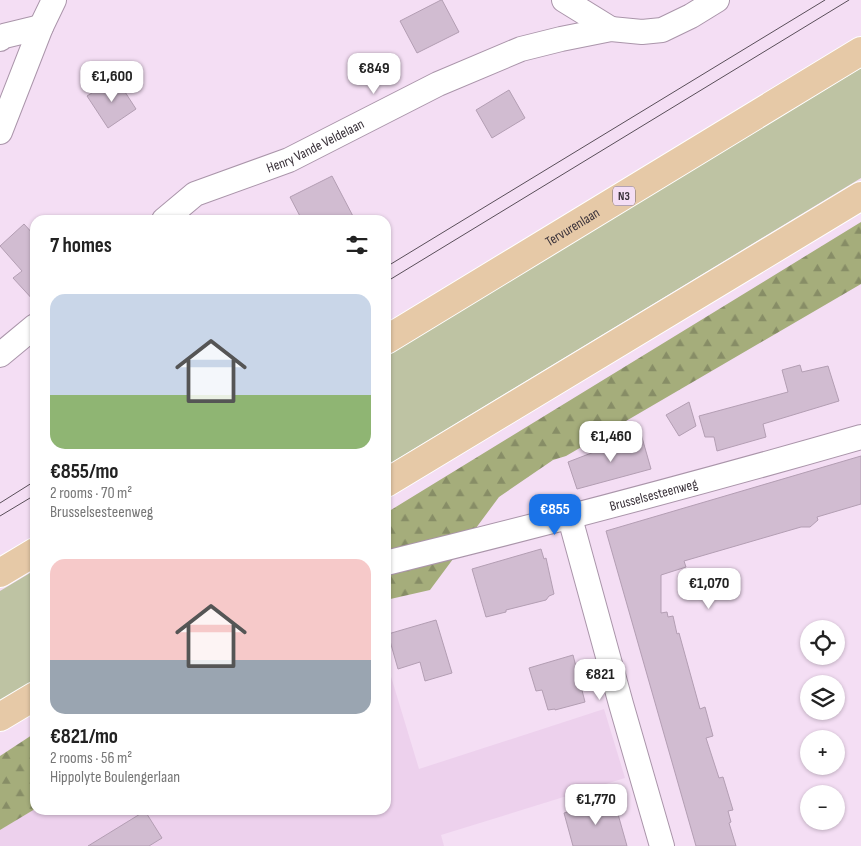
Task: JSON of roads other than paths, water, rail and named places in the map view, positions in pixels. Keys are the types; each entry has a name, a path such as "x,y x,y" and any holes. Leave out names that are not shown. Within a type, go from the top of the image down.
{"main road":[{"name":"Tervurenlaan","path":"391,337 861,51"},
{"path":"391,479 861,196"},
{"path":"0,572 30,555"},
{"path":"0,717 30,699"}],"street":[{"path":"1,126 41,27 54,0"},
{"path":"564,0 611,29 642,32 662,30 691,16 717,0"},
{"path":"0,39 4,36 41,27"},
{"name":"Henry Vande Veldelaan","path":"170,215 195,194 290,160 438,84 521,49 611,29"},
{"path":"0,355 30,330"},
{"name":"Brusselsesteenweg","path":"391,562 570,518 861,437"},
{"path":"570,518 662,846"}],"tram line":[{"path":"391,264 825,0"},
{"path":"391,279 849,0"},
{"path":"0,503 30,484"},
{"path":"0,516 30,498"}]}
